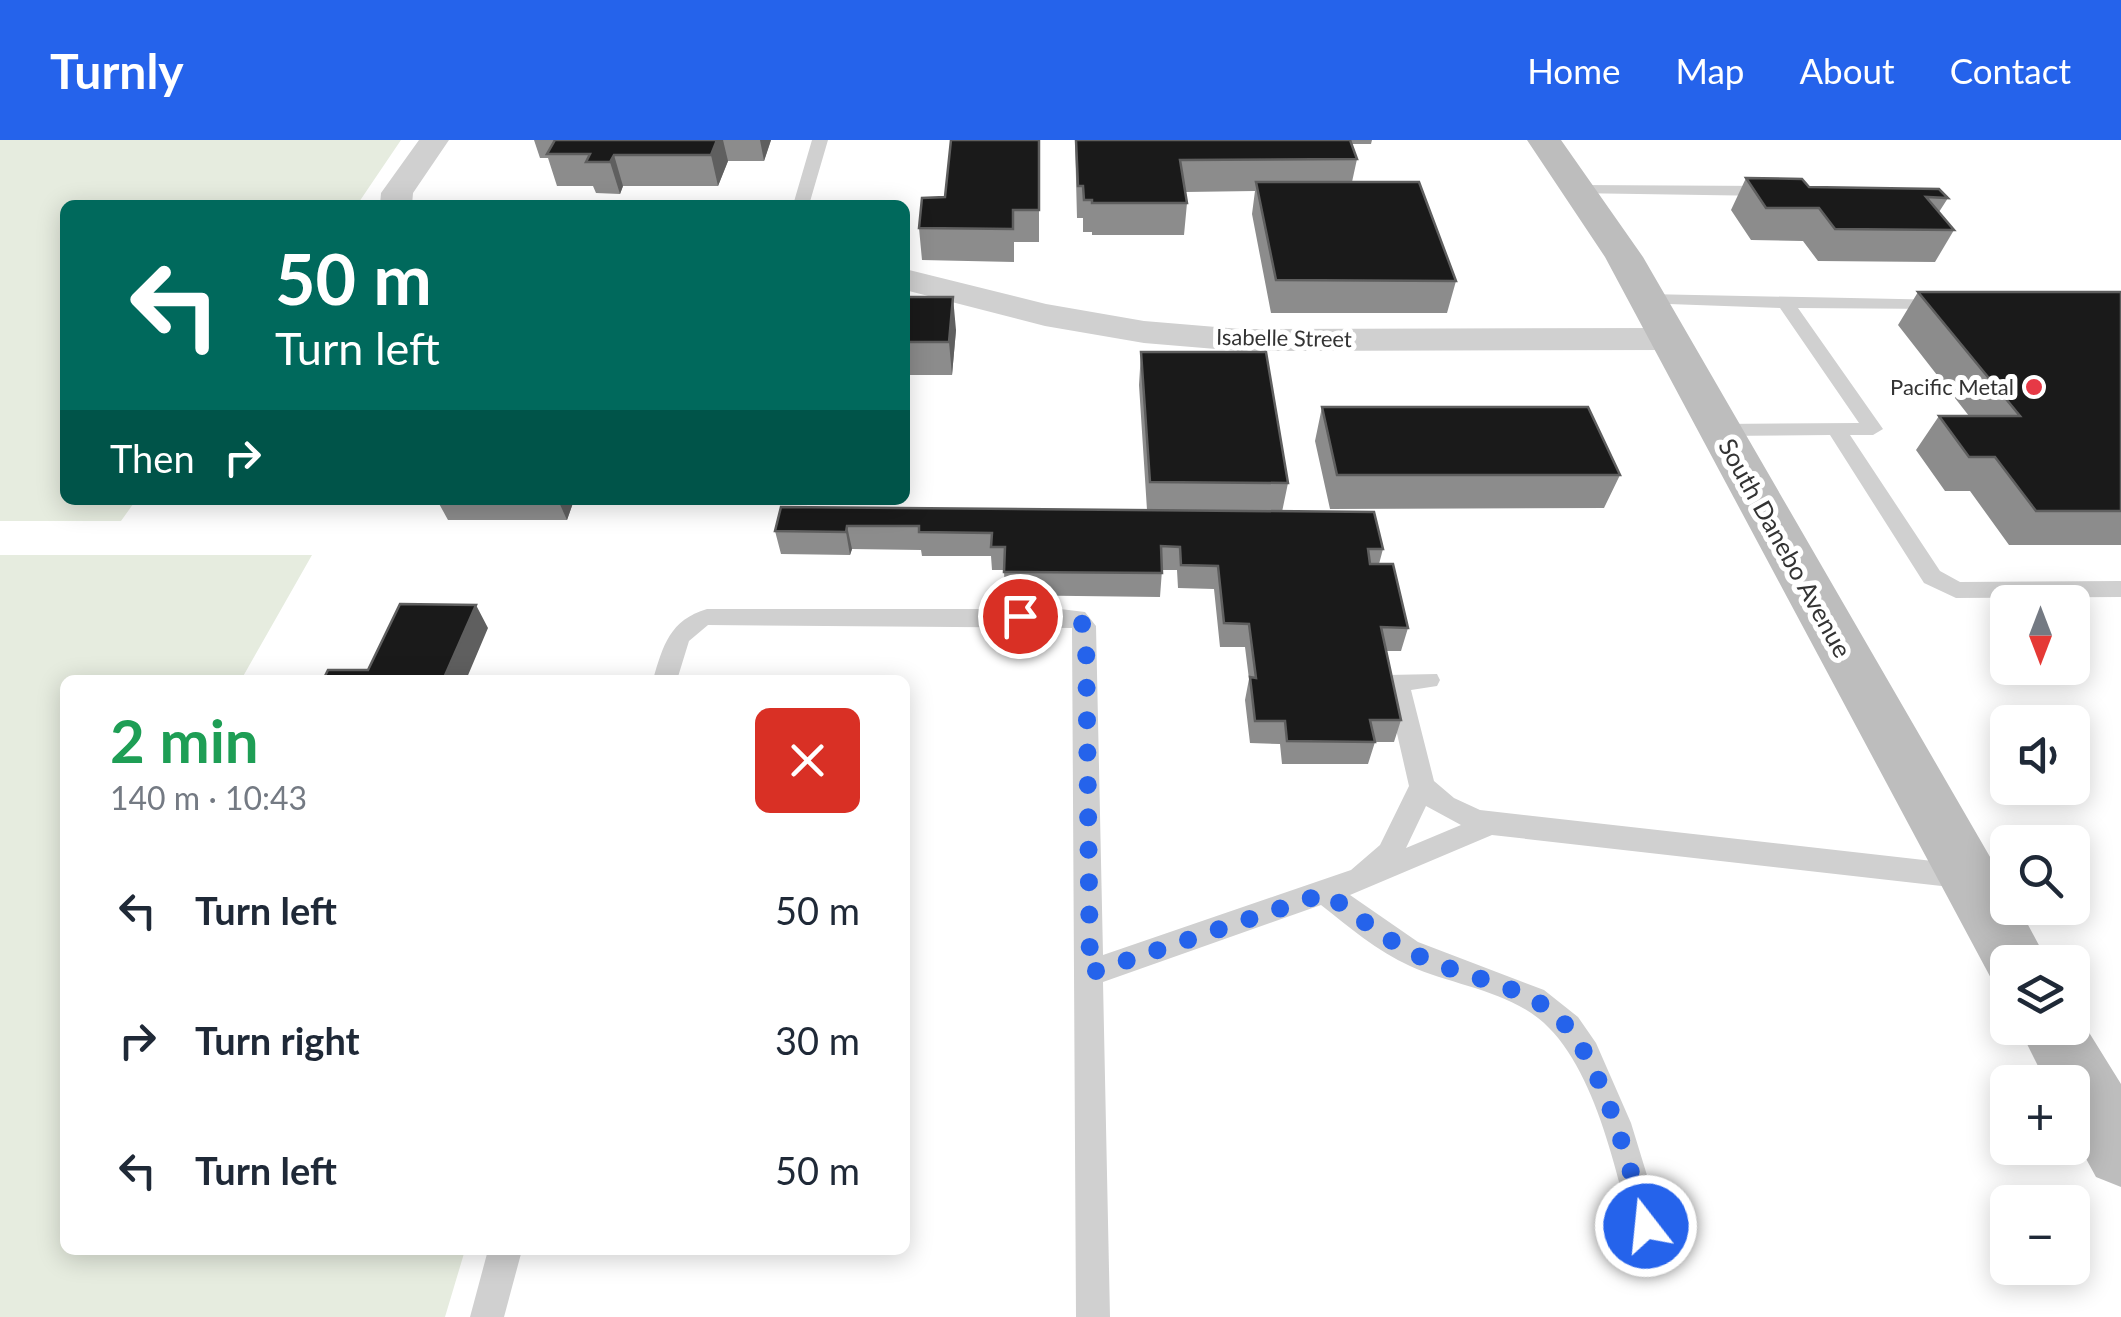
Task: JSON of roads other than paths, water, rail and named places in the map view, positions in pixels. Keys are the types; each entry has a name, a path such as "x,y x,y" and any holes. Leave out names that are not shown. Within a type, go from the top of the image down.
{"street":[{"path":"396,200 434,140"},
{"name":"South Danebo Avenue","path":"1544,140 1624,257 2006,945"},
{"name":"Isabelle Street","path":"910,280 1045,315 1144,332 1240,340 1658,319"},
{"path":"2061,1045 2121,1152"}],"lane":[{"path":"802,200 820,140"},
{"path":"1578,190 1789,192"},
{"path":"1658,319 1785,302 1963,304"},
{"path":"1719,430 1873,429 1785,302"},
{"path":"1836,430 1932,577 1941,584 1956,590 2121,589"},
{"path":"666,675 678,635 695,619 707,616 1077,618 1084,626 1094,1317"},
{"path":"1428,680 1397,681 1422,786 1432,798 1454,811 1490,824 1968,877"},
{"path":"1361,879 1390,853 1422,786"},
{"path":"1090,973 1326,893 1490,824"},
{"path":"1326,893 1415,954 1548,1008 1564,1022 1596,1075 1655,1257"},
{"path":"486,1317 504,1255"}],"place":[{"name":"Pacific Metal","path":"2034,387"}]}
